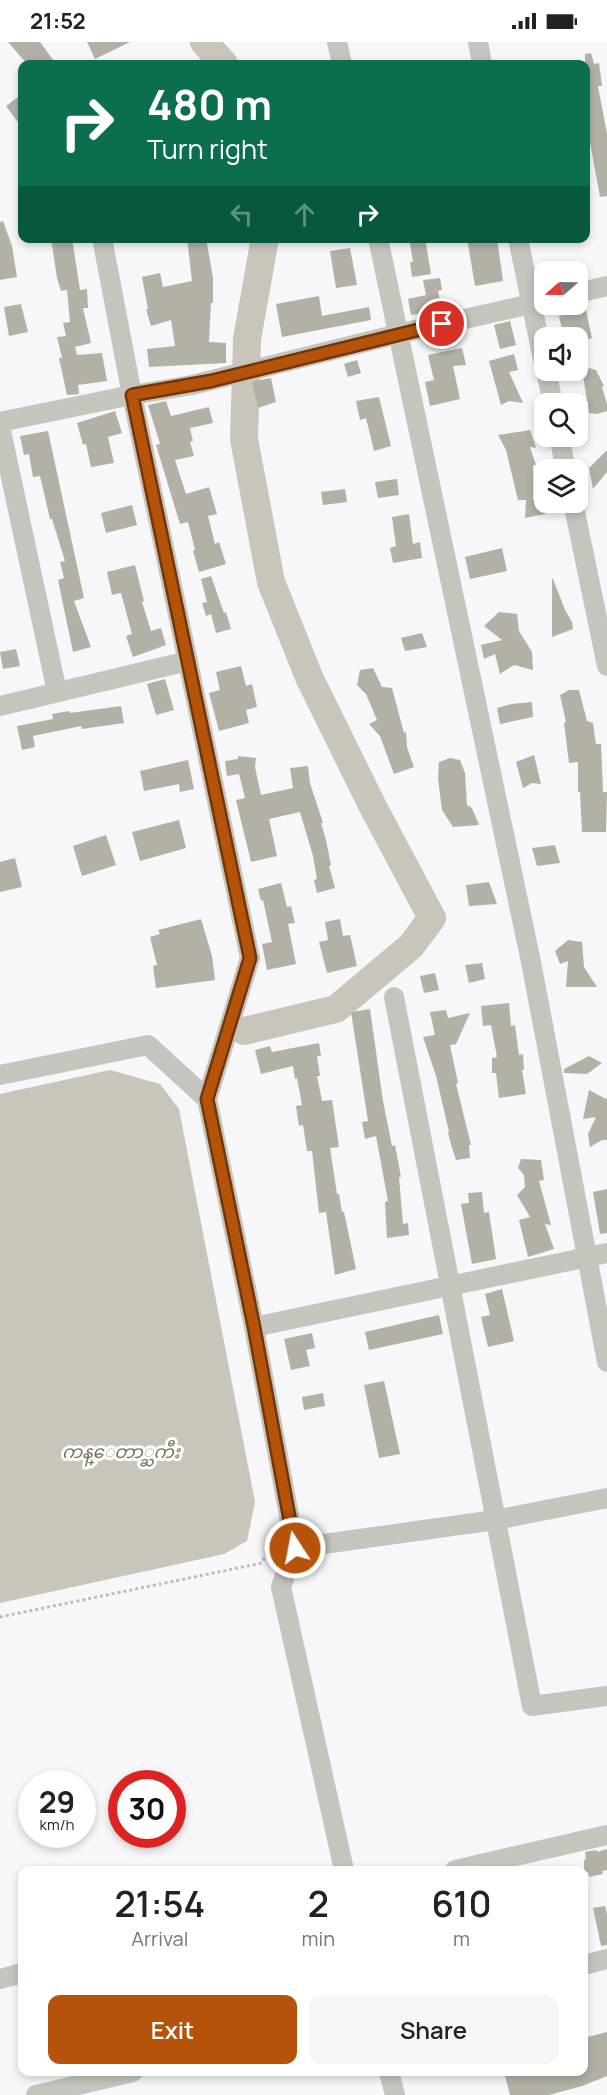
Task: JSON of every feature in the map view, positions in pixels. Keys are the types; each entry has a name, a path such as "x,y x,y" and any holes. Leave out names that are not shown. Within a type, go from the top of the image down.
{"street":[{"path":"338,42 341,60"},
{"path":"478,42 481,60"},
{"path":"103,243 132,395 250,958 207,1099 254,1327 295,1548 281,1587 343,1866"},
{"path":"379,243 531,962 607,1362"},
{"path":"520,243 534,289"},
{"path":"588,291 607,286"},
{"path":"57,692 0,424 132,395 192,385 534,303"},
{"path":"575,513 607,666"},
{"path":"0,706 188,661"},
{"path":"394,997 532,1706 607,1696"},
{"path":"0,1075 148,1045 207,1099"},
{"path":"254,1327 607,1253"},
{"path":"295,1548 495,1520 607,1498"},
{"path":"472,1866 607,1835"},
{"path":"588,1964 607,1959"},
{"path":"0,1979 18,1974"},
{"path":"36,2095 116,2076"},
{"path":"390,2076 395,2095"}],"path":[{"path":"0,1617 262,1563"}],"water":[{"name":"ကန္ေတာ္ႀကီး","path":"110,1070 160,1084 179,1109 255,1502 247,1541 224,1554 0,1603 0,1094"}],"building":[{"path":"8,42 40,42 53,60 24,60"},
{"path":"87,42 130,42 95,59"},
{"path":"591,53 594,64 599,63 602,86 598,86 607,134 607,196 600,197 590,142 590,60 585,60 585,54"},
{"path":"18,97 18,122 6,106"},
{"path":"3,221 12,246 17,277 0,280 0,222"},
{"path":"52,243 73,243 80,290 87,289 88,308 83,308 91,343 75,347 77,355 102,353 107,381 78,385 79,394 67,395 59,358 62,358 57,337 66,336 63,323 70,322 67,290 61,291"},
{"path":"188,243 207,243 213,278 209,342 226,343 226,363 149,367 147,349 175,346 171,320 151,326 146,309 148,309 142,277 160,273 163,287 192,281"},
{"path":"410,243 426,243 431,274 412,277 410,262 413,262"},
{"path":"468,243 498,243 503,281 475,286"},
{"path":"350,248 357,285 336,288 330,251"},
{"path":"440,278 442,290 438,291 442,310 411,315 408,299 426,295 423,280"},
{"path":"319,296 322,316 369,307 371,320 282,337 276,304"},
{"path":"21,304 28,332 9,336 4,307"},
{"path":"587,315 592,338 588,339 588,327 562,327 559,316"},
{"path":"510,321 516,345 500,349 494,325"},
{"path":"462,348 466,365 453,366 460,399 430,406 425,382 434,380 428,355"},
{"path":"514,354 518,370 509,372 523,403 509,401 501,405 489,361"},
{"path":"357,360 361,373 348,377 344,364"},
{"path":"588,369 596,370 604,386 602,387 607,411 597,414 589,413 588,393 586,393 584,381 588,381"},
{"path":"271,378 276,402 258,408 252,382"},
{"path":"379,397 391,446 374,451 366,418 360,420 356,401"},
{"path":"166,401 171,416 209,407 213,423 190,428 193,441 190,442 194,456 175,460 186,494 209,487 217,514 208,516 215,544 219,542 226,564 199,572 188,522 180,524 156,445 160,444 148,405"},
{"path":"115,411 122,433 108,437 114,463 91,467 86,444 83,445 77,423"},
{"path":"530,430 536,448 530,447 534,459 534,513 545,514 525,518 526,500 518,500 506,450 498,435"},
{"path":"48,431 84,598 74,601 91,647 73,652 58,580 64,578 60,562 65,561 52,519 50,519 40,476 33,477 29,454 24,455 20,436"},
{"path":"607,450 607,472 593,489 589,468"},
{"path":"397,479 399,495 378,498 375,482"},
{"path":"345,489 347,502 323,505 321,492"},
{"path":"132,505 137,525 106,533 101,513"},
{"path":"409,514 413,544 420,542 422,558 393,563 390,548 396,546 392,517"},
{"path":"502,548 507,571 470,579 465,557"},
{"path":"135,565 144,601 142,602 151,631 161,628 166,645 133,657 126,636 132,634 121,593 112,595 107,572"},
{"path":"211,576 231,629 216,633 211,614 206,616 202,603 207,602 201,579"},
{"path":"552,579 573,629 552,637"},
{"path":"499,612 517,614 519,631 532,652 533,670 514,665 500,674 495,654 484,659 481,645 502,640 484,626"},
{"path":"422,633 427,647 405,651 401,638"},
{"path":"16,649 20,666 3,669 0,652"},
{"path":"241,666 246,686 252,684 257,707 246,710 249,723 219,731 209,693 220,690 216,672"},
{"path":"373,668 382,687 392,688 414,767 394,774 380,736 369,724 377,720 366,694 357,685 360,670"},
{"path":"165,679 174,710 156,715 147,684"},
{"path":"569,690 579,690 587,721 593,723 596,744 601,744 603,792 607,792 606,832 582,832 578,762 569,763 564,723 566,722 560,695"},
{"path":"532,702 533,717 500,724 497,708"},
{"path":"121,706 124,723 82,729 81,726 33,736 35,747 22,750 17,726 53,719 52,714"},
{"path":"534,755 541,784 532,783 523,788 516,762"},
{"path":"238,756 256,758 255,767 261,795 293,788 290,768 308,766 310,783 323,823 321,823 335,888 317,893 313,856 300,812 269,819 277,856 251,862 236,800 245,798 239,774 227,776 225,761 238,759"},
{"path":"450,758 460,760 465,773 467,805 472,808 479,825 453,827 442,810 438,778 439,762"},
{"path":"188,760 194,789 180,792 179,784 144,791 140,771"},
{"path":"179,820 186,848 140,861 132,832"},
{"path":"106,835 116,865 82,876 73,846"},
{"path":"555,845 560,863 537,866 532,848"},
{"path":"15,858 22,887 0,892 0,862"},
{"path":"489,882 497,904 469,906 466,885"},
{"path":"281,883 287,907 291,906 295,923 288,924 296,964 267,970 262,944 272,942 263,900 261,901 258,889"},
{"path":"201,919 212,956 215,980 156,988 153,966 157,965 150,937 160,934 158,930"},
{"path":"340,919 343,936 350,935 357,966 327,973 319,942 328,940 325,922"},
{"path":"568,940 582,942 584,967 597,987 566,987 568,961 560,964 555,951"},
{"path":"482,963 485,979 469,983 465,965"},
{"path":"435,973 439,990 424,993 420,976"},
{"path":"509,1003 511,1026 515,1025 519,1055 523,1054 524,1070 522,1070 526,1094 499,1098 496,1073 492,1073 492,1058 497,1057 491,1025 483,1026 481,1006"},
{"path":"370,1009 383,1101 401,1177 399,1177 403,1224 408,1223 409,1235 387,1238 385,1202 388,1201 376,1136 365,1139 362,1122 368,1121 351,1012"},
{"path":"446,1010 448,1018 470,1013 456,1044 450,1045 458,1083 456,1084 471,1145 469,1145 470,1158 456,1160 436,1076 423,1037 435,1035 430,1012"},
{"path":"319,1043 321,1056 317,1056 320,1076 317,1076 322,1101 332,1100 339,1147 330,1148 337,1194 339,1194 342,1212 344,1212 356,1269 335,1275 326,1212 319,1213 312,1151 307,1151 303,1125 299,1126 296,1106 302,1105 293,1066 261,1074 255,1050 270,1046 272,1052"},
{"path":"589,1056 602,1063 587,1074 564,1073 564,1069"},
{"path":"589,1090 606,1099 607,1097 607,1140 602,1140 590,1147 588,1134 596,1117 583,1119"},
{"path":"521,1159 541,1160 544,1180 539,1181 551,1225 545,1224 554,1249 528,1257 519,1220 530,1217 517,1195 525,1187 524,1175 518,1168"},
{"path":"607,1189 607,1233 600,1234 593,1192"},
{"path":"482,1192 484,1213 489,1212 496,1259 472,1264 461,1204 469,1203 468,1193"},
{"path":"502,1289 514,1341 488,1347 481,1317 490,1315 485,1294"},
{"path":"439,1315 443,1334 369,1350 365,1332"},
{"path":"312,1333 315,1348 306,1350 310,1366 291,1370 284,1339"},
{"path":"384,1381 400,1454 379,1458 364,1385"},
{"path":"323,1393 325,1406 304,1410 302,1397"},
{"path":"607,1849 607,1870 602,1871 603,1874 589,1877 588,1866 584,1866 585,1852 597,1850 597,1852"},
{"path":"605,1906 607,1945 601,1946 593,1908"},
{"path":"607,2032 607,2076 549,2095 510,2095 505,2076 588,2076 588,2037"}],"waterway":[{"path":"204,42 220,60"},
{"path":"244,1031 336,1009 411,946 432,918 372,805 309,677 271,582 244,439 247,339 264,243"}],"route":[{"path":"295,1548 254,1327 207,1099 250,958 132,395 211,381 442,324"}]}
